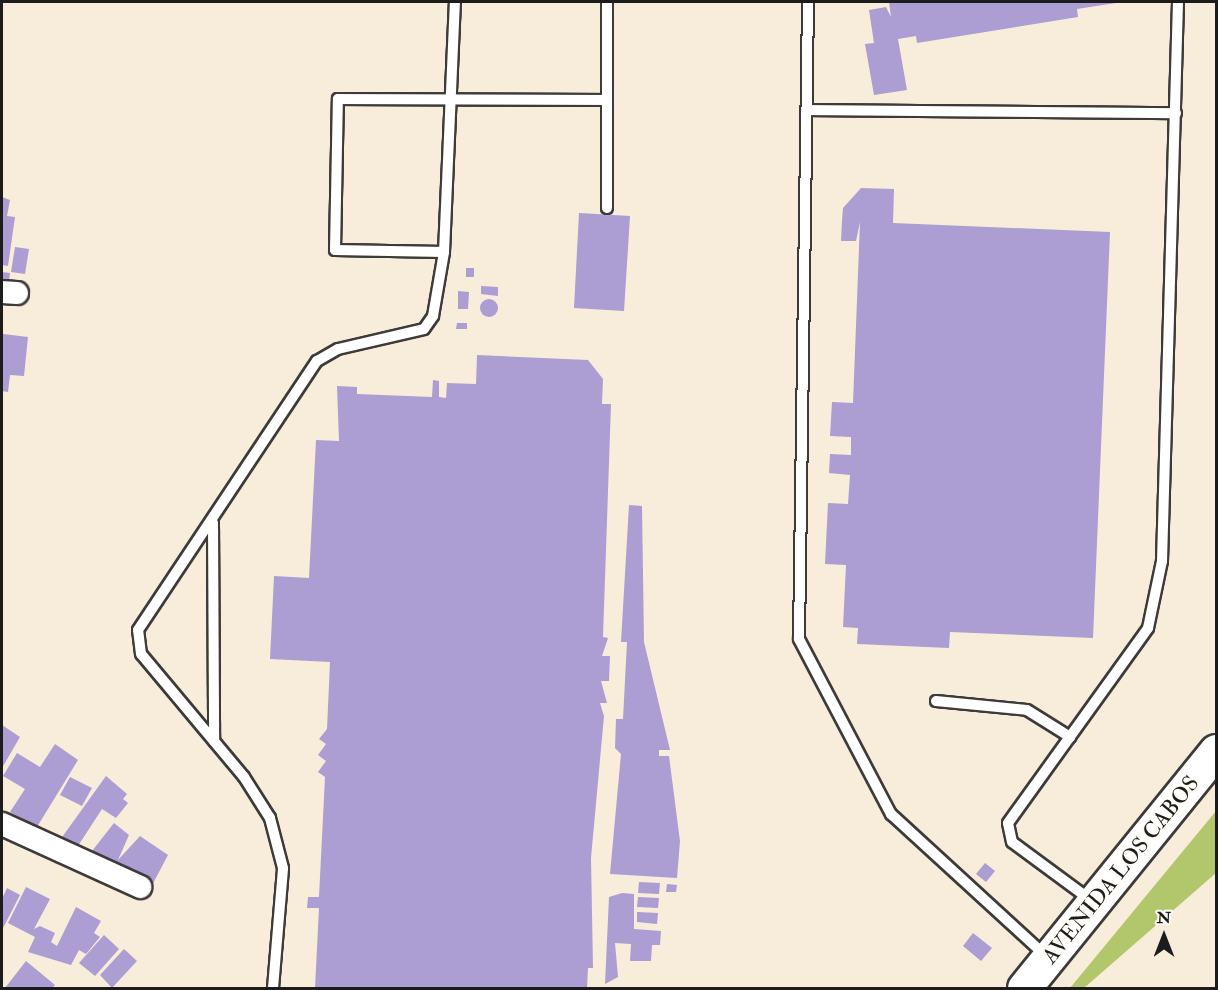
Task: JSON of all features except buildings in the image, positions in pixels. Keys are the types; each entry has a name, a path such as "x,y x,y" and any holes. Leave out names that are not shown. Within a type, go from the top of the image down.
{"main road":[{"name":"AVENIDA LOS CABOS","path":"1024,988 1216,751"}],"street":[{"path":"2,824 140,887"}],"lane":[{"path":"273,988 283,868 270,818 214,741 136,644 138,630 213,522 316,360 338,349 424,329 433,316 444,252 455,2"},
{"path":"606,208 608,2"},
{"path":"808,2 799,639 891,814 1049,958"},
{"path":"1094,903 1012,842 1008,823 1148,627 1162,561 1178,2"},
{"path":"444,252 335,250 338,99 606,100"},
{"path":"808,110 1176,113"},
{"path":"213,522 214,741"},
{"path":"936,701 1027,710 1070,737"}],"green space":[{"path":"1216,811 1216,873 1084,988 1070,988"}]}
